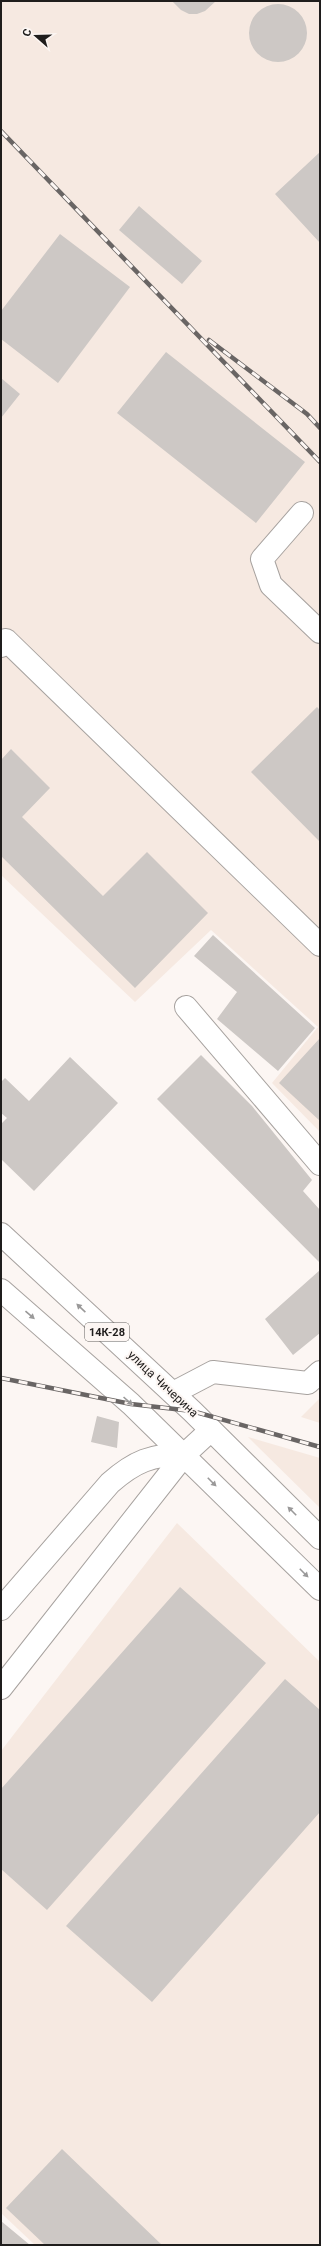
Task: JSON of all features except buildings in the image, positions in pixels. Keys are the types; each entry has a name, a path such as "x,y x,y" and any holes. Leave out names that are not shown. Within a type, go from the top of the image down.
{"main road":[{"path":"302,513 262,559 271,585 320,632"},
{"path":"1,646 6,640 320,945"},
{"path":"186,1007 320,1164"},
{"name":"улица Чичерина","path":"1,1234 173,1393 320,1538"},
{"name":"14К-28","path":"1,1290 131,1404 185,1454 320,1589"},
{"path":"173,1393 213,1372 308,1383 320,1372"},
{"path":"1,1688 185,1454 211,1430"},
{"path":"1,1609 110,1483 127,1468 145,1459 163,1455 185,1454"}],"shaded area":[{"path":"1,1 320,1 320,1132 272,1083 318,1027 211,930 135,1002 1,875"},
{"path":"320,1398 320,1423 301,1417"},
{"path":"248,1437 320,1458 320,1508"},
{"path":"177,1523 320,1662 320,2245 35,2245 1,2213 1,1751"}],"railway":[{"path":"1,131 320,462"},
{"path":"209,340 307,414 320,428"},
{"path":"1,1378 131,1404 192,1411 320,1447"}]}
